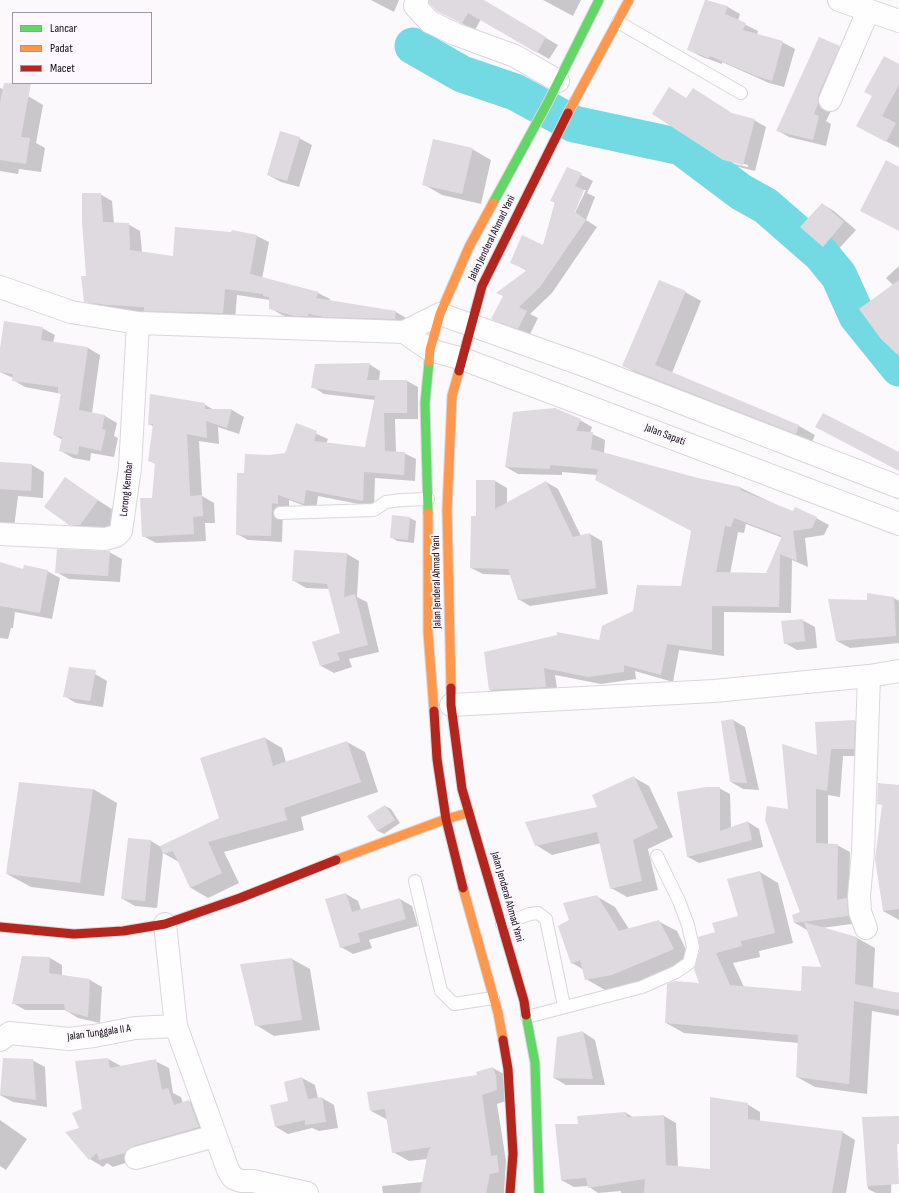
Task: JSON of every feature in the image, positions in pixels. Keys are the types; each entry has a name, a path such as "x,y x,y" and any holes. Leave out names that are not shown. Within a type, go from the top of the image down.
{"main road":[{"name":"Jalan Jenderal Ahmad Yani","path":"510,1193 513,1154 508,1069 494,998 456,864 446,819 437,759 428,632 428,499 425,403 430,350 440,314 469,247 547,104 599,0"},
{"name":"Jalan Jenderal Ahmad Yani","path":"539,1193 535,1063 524,1001 481,848 468,813 462,789 451,705 447,510 449,433 452,396 482,286 557,134 629,0"},
{"path":"0,926 74,934 123,931 165,924 240,898 312,869 446,819 468,813"}],"street":[{"path":"417,0 415,6 430,22 455,34 515,56 558,81"},
{"path":"839,0 899,21"},
{"path":"830,100 868,11"},
{"path":"0,287 71,312 138,323 404,332 440,314 472,324 589,367 899,487"},
{"name":"Lorong Kembar","path":"0,534 106,539 116,536 121,531 130,468 138,323"},
{"name":"Jalan Sapati","path":"404,332 430,350 463,359 899,524"},
{"path":"451,705 714,691 869,676 899,671"},
{"path":"866,928 860,912 859,896 863,852 869,676"},
{"path":"165,924 176,1026 223,1161 233,1178 307,1193"},
{"name":"Jalan Tunggala II A","path":"0,1040 10,1032 69,1039 135,1028 176,1026"},
{"path":"136,1158 215,1136"}],"lane":[{"path":"618,22 741,93"},
{"path":"280,513 374,510 386,502 428,499"},
{"path":"526,1017 642,987 676,972 689,963 693,947 688,925 679,901 657,856"},
{"path":"415,881 441,991 454,1004 494,998"},
{"path":"502,924 530,914 538,913 546,919 564,1006"}],"building":[{"path":"429,0 484,0 546,37 537,53 468,13 462,23 438,12 429,3"},
{"path":"705,0 728,6 725,14 746,23 743,30 783,41 772,81 756,76 710,56 709,58 687,50"},
{"path":"819,37 840,46 818,95 818,104 814,114 819,116 813,140 776,131"},
{"path":"884,56 899,64 899,85 882,116 896,123 886,142 856,126 872,96 864,92"},
{"path":"4,83 31,84 21,137 30,138 26,164 0,160 0,103"},
{"path":"669,87 686,98 693,88 732,113 755,119 743,165 723,160 652,114"},
{"path":"280,131 300,137 287,181 267,175"},
{"path":"433,139 473,148 462,194 422,185"},
{"path":"886,160 899,167 899,231 860,211"},
{"path":"567,167 582,173 575,186 584,190 575,212 586,220 540,287 519,307 527,311 518,329 491,319 503,296 496,293 527,270 510,263 522,235 543,245 555,202 550,201"},
{"path":"82,193 101,193 103,222 129,223 130,250 173,256 175,227 231,232 232,230 257,235 250,274 319,292 316,298 396,311 395,319 324,317 309,314 308,316 294,316 269,309 269,297 263,296 263,294 225,289 223,313 144,311 144,307 84,302 81,276 86,276 82,222"},
{"path":"822,203 844,222 823,247 800,227"},
{"path":"659,280 686,291 655,365 799,425 796,434 622,366"},
{"path":"899,280 899,356 881,339 859,309"},
{"path":"4,321 43,327 41,340 88,347 79,410 105,415 102,429 106,430 101,451 79,446 78,455 59,451 62,437 53,435 61,393 58,393 58,387 12,381 13,374 0,372 0,348"},
{"path":"370,363 367,380 407,380 407,413 384,413 385,451 405,452 404,475 364,472 363,501 306,490 304,504 278,495 278,504 272,503 271,536 236,535 237,473 244,473 245,454 269,455 285,453 296,423 317,431 314,441 365,447 375,396 311,388 315,364"},
{"path":"150,394 205,403 205,409 232,409 227,428 206,421 207,438 187,434 190,496 202,495 203,516 193,517 194,534 142,537 140,498 152,498 155,463 148,461 153,424 148,425"},
{"path":"555,408 581,419 576,431 593,432 591,449 698,478 741,487 740,490 793,511 795,507 817,517 812,528 793,531 797,561 780,554 779,607 712,606 712,650 667,644 661,675 624,665 624,672 588,677 544,668 546,687 489,690 484,652 557,635 557,632 599,640 602,626 633,611 637,585 681,586 691,531 595,480 598,469 550,465 550,469 505,467 513,412","holes":["734,518 782,536 766,573 716,572 725,526 731,527"]},
{"path":"823,413 899,452 899,471 815,427"},
{"path":"0,462 32,464 31,491 0,489"},
{"path":"65,477 98,500 80,525 69,525 44,507"},
{"path":"476,480 495,480 495,509 546,481 573,537 590,533 596,588 518,600 508,569 470,568 471,516 476,516"},
{"path":"392,515 410,517 408,540 390,538"},
{"path":"57,549 110,551 108,576 55,573"},
{"path":"294,550 347,553 344,597 355,594 368,645 337,653 340,660 320,666 312,642 340,633 327,584 292,581"},
{"path":"0,562 23,569 24,565 48,570 40,613 0,606"},
{"path":"867,593 894,597 896,636 836,641 828,599 867,600"},
{"path":"803,619 805,641 784,644 781,621"},
{"path":"69,667 96,670 90,701 63,697"},
{"path":"733,719 747,783 730,782 721,721"},
{"path":"855,720 854,749 831,749 827,791 816,789 816,843 838,844 837,900 847,898 848,916 794,923 792,915 800,912 765,820 767,806 788,809 782,744 817,755 815,722"},
{"path":"265,737 273,766 347,741 361,782 284,808 287,820 208,842 222,873 190,888 173,851 163,854 160,846 219,818 200,758"},
{"path":"634,776 658,828 633,840 642,881 610,889 597,832 535,846 525,822 597,807 592,795"},
{"path":"19,782 93,789 80,883 6,874"},
{"path":"878,783 899,785 899,909 883,911 875,859 882,805 877,804"},
{"path":"706,787 720,787 720,831 748,821 752,840 687,857 677,792"},
{"path":"385,805 395,820 377,831 367,816"},
{"path":"128,838 151,840 145,901 121,899"},
{"path":"760,871 775,933 741,941 742,946 716,953 730,985 801,991 802,966 821,967 804,922 857,937 855,984 899,993 899,1010 854,1001 849,1084 796,1077 798,1035 665,1023 667,984 675,981 699,983 694,969 700,949 698,937 715,932 712,923 738,916 727,879"},
{"path":"346,893 352,912 400,898 406,919 358,933 360,942 340,948 325,899"},
{"path":"597,895 619,931 659,920 674,949 612,975 585,980 580,960 571,964 558,926 569,920 563,903"},
{"path":"22,956 50,957 49,973 90,979 88,1017 65,1011 64,1004 12,1004"},
{"path":"292,958 302,1020 255,1026 240,964"},
{"path":"583,1031 593,1079 553,1078 557,1037"},
{"path":"3,1058 33,1059 36,1100 0,1095"},
{"path":"108,1058 110,1068 156,1059 162,1090 168,1088 174,1105 189,1100 199,1127 133,1146 125,1153 99,1160 97,1153 89,1160 65,1132 79,1128 72,1113 82,1109 75,1061"},
{"path":"493,1067 496,1076 497,1090 482,1095 491,1156 497,1155 499,1172 490,1174 486,1193 420,1193 428,1152 431,1147 392,1153 385,1109 370,1111 367,1092 477,1075 476,1072"},
{"path":"302,1077 308,1099 322,1097 326,1122 305,1125 305,1120 275,1127 270,1105 288,1101 284,1082"},
{"path":"710,1097 748,1103 748,1119 843,1131 832,1193 644,1193 645,1179 588,1188 586,1178 561,1180 555,1124 578,1124 577,1116 626,1112 627,1117 664,1115 666,1165 710,1169"},
{"path":"899,1116 899,1144 897,1144 899,1184 867,1186 862,1117"}],"waterway":[{"path":"413,46 462,74 515,92 574,124 681,147 741,192 766,206 821,254 839,276 857,316 899,368"}],"traffic: fast":[{"path":"493,203 547,104 599,0"},
{"path":"428,513 425,403 429,362"},
{"path":"526,1015 535,1063 539,1193"}],"traffic: slow":[{"path":"568,113 629,0"},
{"path":"429,362 430,350 440,314 469,247 493,203"},
{"path":"451,688 447,510 452,396 459,371"},
{"path":"428,513 428,632 434,711"},
{"path":"336,860 446,819 468,813"},
{"path":"463,888 498,1013 503,1040"}],"traffic: jam":[{"path":"459,371 482,286 568,113"},
{"path":"451,688 451,705 462,789 524,1001 526,1015"},
{"path":"434,711 437,759 446,819 463,888"},
{"path":"0,927 74,934 123,931 165,924 240,898 336,860"},
{"path":"503,1040 508,1069 513,1154 510,1193"}]}
